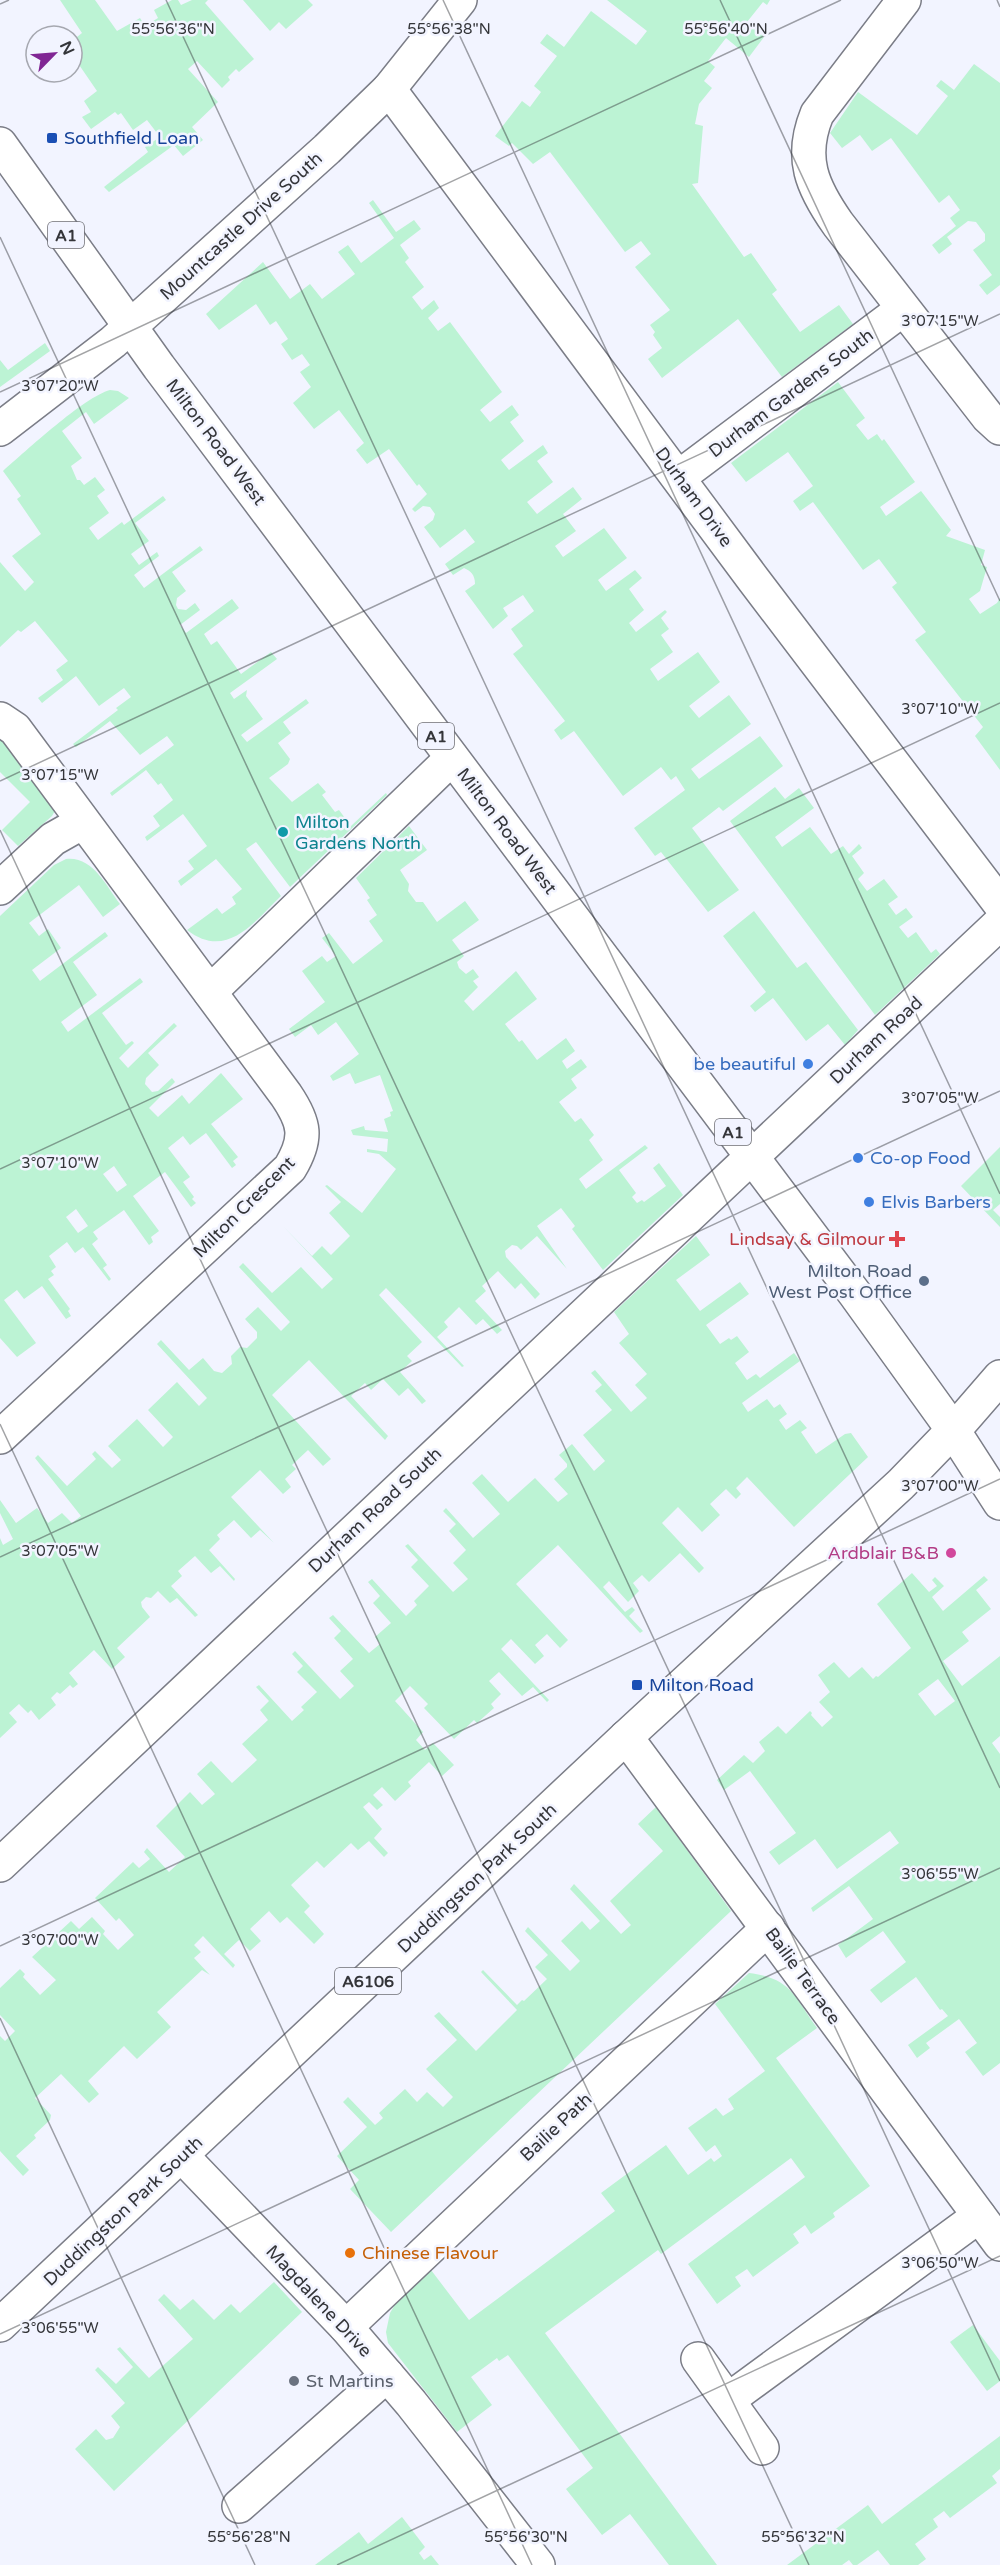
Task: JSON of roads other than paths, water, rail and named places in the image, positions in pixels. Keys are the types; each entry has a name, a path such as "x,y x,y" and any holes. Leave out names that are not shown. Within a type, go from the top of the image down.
{"street":[{"name":"Mountcastle Drive South","path":"0,429 93,358 318,157 389,89 460,0"},
{"path":"904,0 818,114 811,129 808,146 810,168 824,203 903,309 988,417 1000,428"},
{"name":"Durham Drive","path":"389,89 933,818 1000,904"},
{"name":"Milton Road West","path":"0,144 130,326 751,1156 953,1430"},
{"name":"Durham Gardens South","path":"679,477 903,309"},
{"name":"Milton Crescent","path":"0,719 15,729 210,992 297,1111 303,1133 299,1153 290,1168 0,1437"},
{"path":"210,992 452,758"},
{"path":"0,888 53,839 83,822"},
{"name":"Durham Road","path":"751,1156 1000,923"},
{"name":"Durham Road South","path":"0,1865 751,1156"},
{"name":"A6106","path":"953,1430 1000,1377"},
{"name":"A1","path":"953,1430 1000,1503"},
{"name":"Duddingston Park South","path":"0,2325 626,1737 901,1484 953,1430"},
{"name":"Bailie Terrace","path":"626,1737 1000,2244"},
{"name":"Bailie Path","path":"346,2327 768,1928"},
{"name":"Magdalene Drive","path":"182,2156 346,2327 538,2565"},
{"path":"728,2400 979,2216"},
{"path":"698,2359 762,2448"},
{"path":"239,2505 387,2375"}],"place":[{"name":"Southfield Loan","path":"52,138"},
{"name":"Milton Gardens North","path":"283,832"},
{"name":"be beautiful","path":"808,1064"},
{"name":"Co-op Food","path":"858,1158"},
{"name":"Elvis Barbers","path":"869,1202"},
{"name":"Lindsay & Gilmour","path":"897,1239"},
{"name":"Milton Road West Post Office","path":"924,1281"},
{"name":"Ardblair B&B","path":"951,1553"},
{"name":"Milton Road","path":"637,1685"},
{"name":"Chinese Flavour","path":"350,2253"},
{"name":"St Martins","path":"294,2381"}]}
